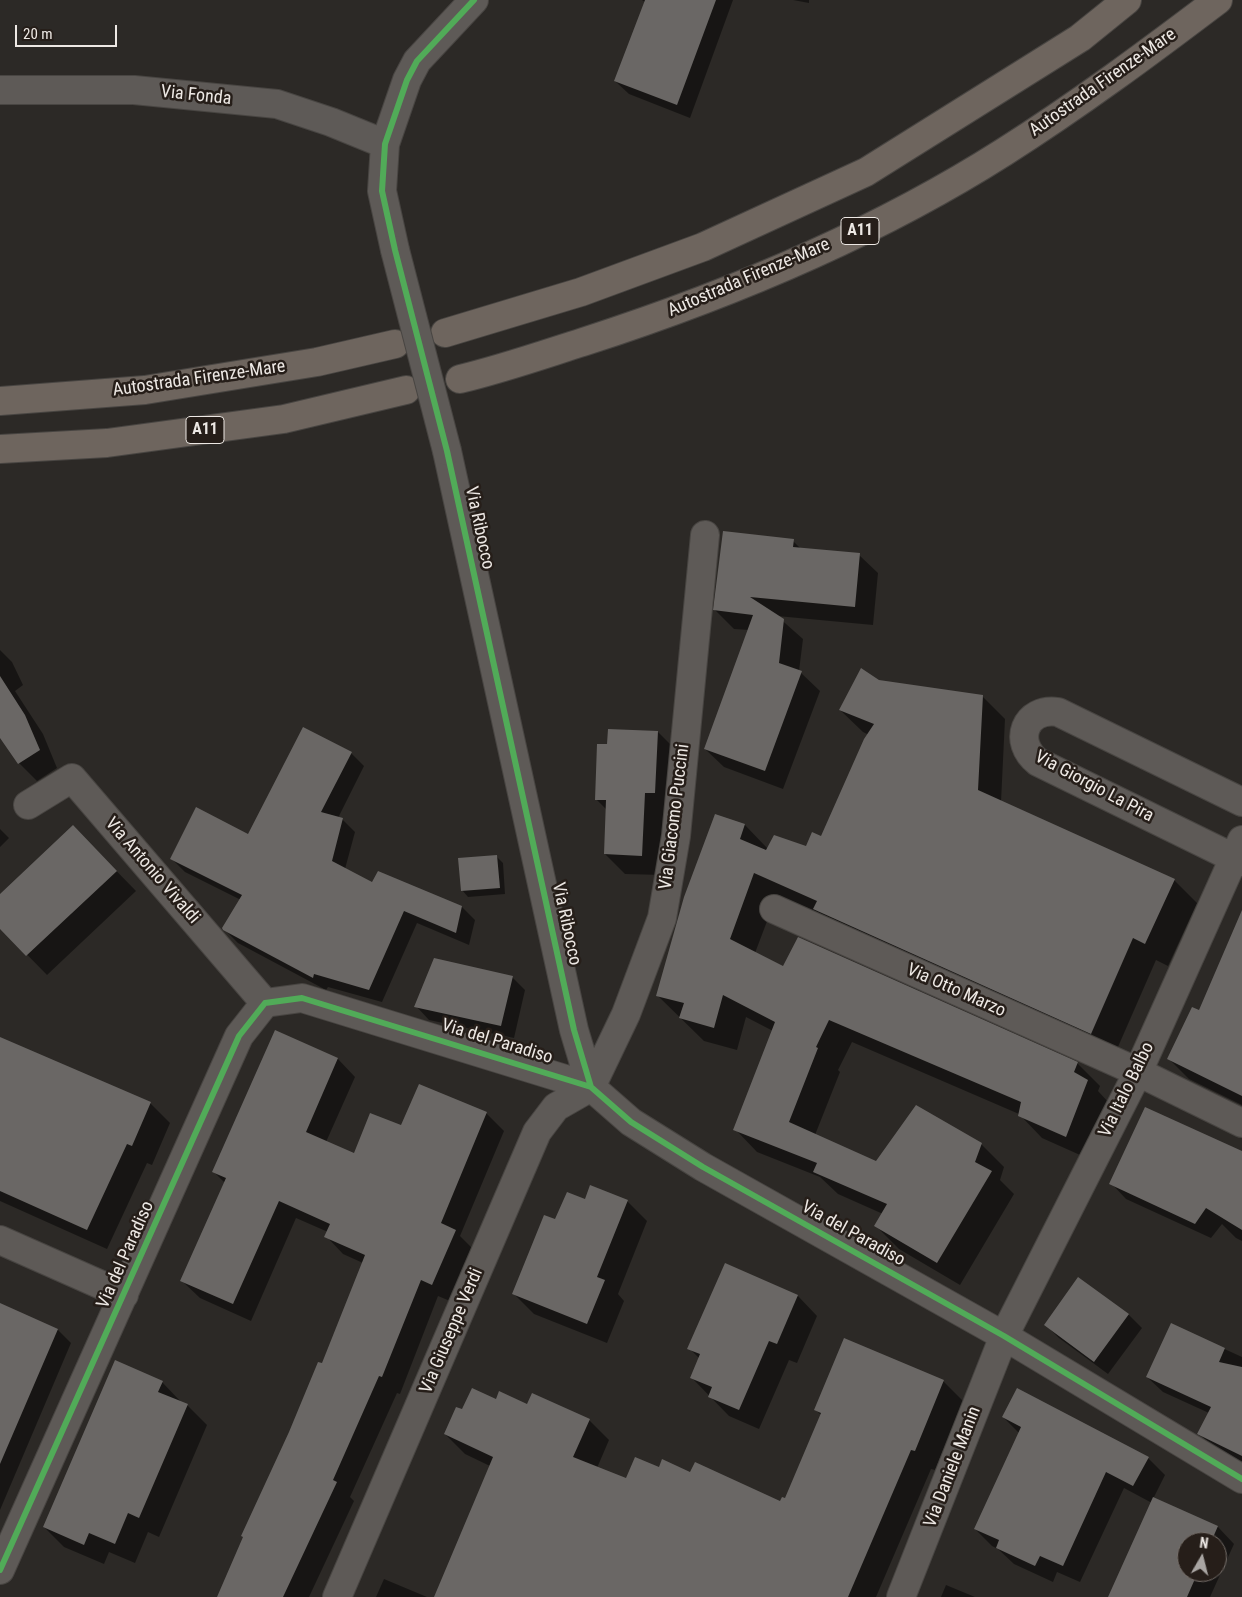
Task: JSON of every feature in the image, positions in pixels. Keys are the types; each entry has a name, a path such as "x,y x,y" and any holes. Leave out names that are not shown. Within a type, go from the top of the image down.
{"highway":[{"path":"445,333 581,292 703,247 866,172 1080,38 1127,0"},
{"name":"Autostrada Firenze-Mare","path":"460,379 489,372 644,323 765,275 888,218 1003,153 1089,96 1218,0"},
{"name":"Autostrada Firenze-Mare","path":"0,401 145,390 317,362 395,344"},
{"name":"A11","path":"0,450 107,443 284,418 406,390"}],"street":[{"name":"Via Ribocco","path":"474,0 417,61 406,80 386,144 382,191 395,250 447,450 574,1030 591,1087"},
{"name":"Via Fonda","path":"0,90 134,90 277,104 331,122 386,144"},
{"name":"Via Giacomo Puccini","path":"591,1087 626,1014 662,918 676,836 705,534"},
{"name":"Via Giorgio La Pira","path":"1240,854 1038,762 1026,749 1024,731 1034,717 1050,710 1058,712 1242,802"},
{"name":"Via Antonio Vivaldi","path":"28,805 72,778 265,1003"},
{"name":"Via Italo Balbo","path":"1004,1336 1138,1072 1240,854"},
{"name":"Via Otto Marzo","path":"774,909 1138,1072 1242,1123"},
{"name":"Via del Paradiso","path":"0,1570 239,1036 265,1003 302,998 591,1087 631,1122 702,1167 1004,1336 1242,1479"},
{"name":"Via Giuseppe Verdi","path":"338,1597 537,1132 556,1107 591,1087"},
{"path":"0,1240 124,1295"},
{"name":"Via Daniele Manin","path":"902,1597 1004,1336"}],"building":[{"path":"645,0 716,0 677,105 614,81"},
{"path":"723,531 794,539 793,547 860,553 855,607 750,597 784,619 779,663 802,671 765,771 704,749 753,615 713,610"},
{"path":"861,668 879,680 983,695 978,790 1175,879 1145,944 1133,938 1091,1034 813,909 817,901 754,873 730,939 783,966 798,937 1078,1062 1074,1072 1088,1080 1066,1137 1018,1116 1021,1102 829,1020 816,1047 818,1048 789,1122 876,1161 916,1105 982,1143 975,1162 992,1171 937,1263 874,1226 887,1204 813,1172 817,1163 733,1130 775,1022 723,995 714,1028 679,1018 684,1003 656,996 684,897 715,814 745,824 740,839 766,850 774,835 806,846 812,832 821,836 864,739 874,724 839,710"},
{"path":"0,676 25,715 40,750 18,764 0,738"},
{"path":"303,727 352,752 321,812 343,818 332,861 372,882 378,871 462,906 456,933 404,911 369,990 314,974 313,978 223,930 222,928 242,895 170,859 196,807 248,834"},
{"path":"608,729 658,731 655,793 645,793 642,856 604,854 606,800 595,800 597,744 607,744"},
{"path":"73,825 117,871 26,956 0,929 0,894"},
{"path":"497,855 500,888 461,891 458,858"},
{"path":"1242,910 1242,1096 1167,1059 1192,1007 1199,1010"},
{"path":"434,958 513,976 501,1026 414,1007"},
{"path":"275,1030 338,1058 306,1132 354,1153 370,1113 401,1125 419,1084 487,1112 441,1223 456,1230 432,1285 421,1280 382,1377 379,1376 333,1480 337,1482 283,1597 217,1597 243,1537 241,1536 289,1432 318,1362 322,1363 365,1255 324,1237 330,1224 279,1201 233,1304 180,1281 226,1178 212,1172"},
{"path":"0,1037 151,1102 132,1146 127,1144 87,1230 0,1191"},
{"path":"1145,1107 1242,1151 1242,1230 1206,1208 1195,1224 1109,1184"},
{"path":"590,1185 628,1200 597,1277 605,1280 587,1324 512,1294 544,1215 555,1219 567,1192 585,1199"},
{"path":"725,1263 798,1295 777,1344 769,1341 739,1410 708,1397 712,1387 690,1378 700,1354 687,1349"},
{"path":"1078,1277 1129,1314 1094,1362 1044,1325"},
{"path":"0,1303 58,1329 0,1464"},
{"path":"1171,1323 1225,1348 1219,1362 1242,1367 1242,1456 1197,1434 1211,1407 1146,1377"},
{"path":"844,1338 944,1380 915,1451 911,1450 848,1597 434,1597 493,1457 444,1434 456,1407 462,1409 472,1388 496,1399 499,1391 527,1404 532,1393 590,1419 573,1457 626,1478 635,1457 659,1467 662,1459 690,1472 695,1462 780,1501 782,1497 785,1498 821,1413 814,1410"},
{"path":"115,1360 163,1381 158,1392 188,1404 139,1518 128,1513 115,1544 89,1533 84,1545 43,1527"},
{"path":"1017,1388 1149,1457 1133,1486 1106,1472 1063,1566 1040,1556 1035,1566 996,1548 999,1540 974,1529 1021,1427 1002,1417"},
{"path":"1153,1497 1218,1526 1215,1532 1177,1532 1177,1582 1194,1582 1187,1597 1108,1597"}],"cycle path":[{"path":"474,0 417,61 407,80 385,144 382,191 395,250 447,451 574,1030 591,1087"},
{"path":"0,1570 239,1036 265,1003 302,998 591,1087 631,1122 703,1167 1004,1336 1242,1479"}]}
